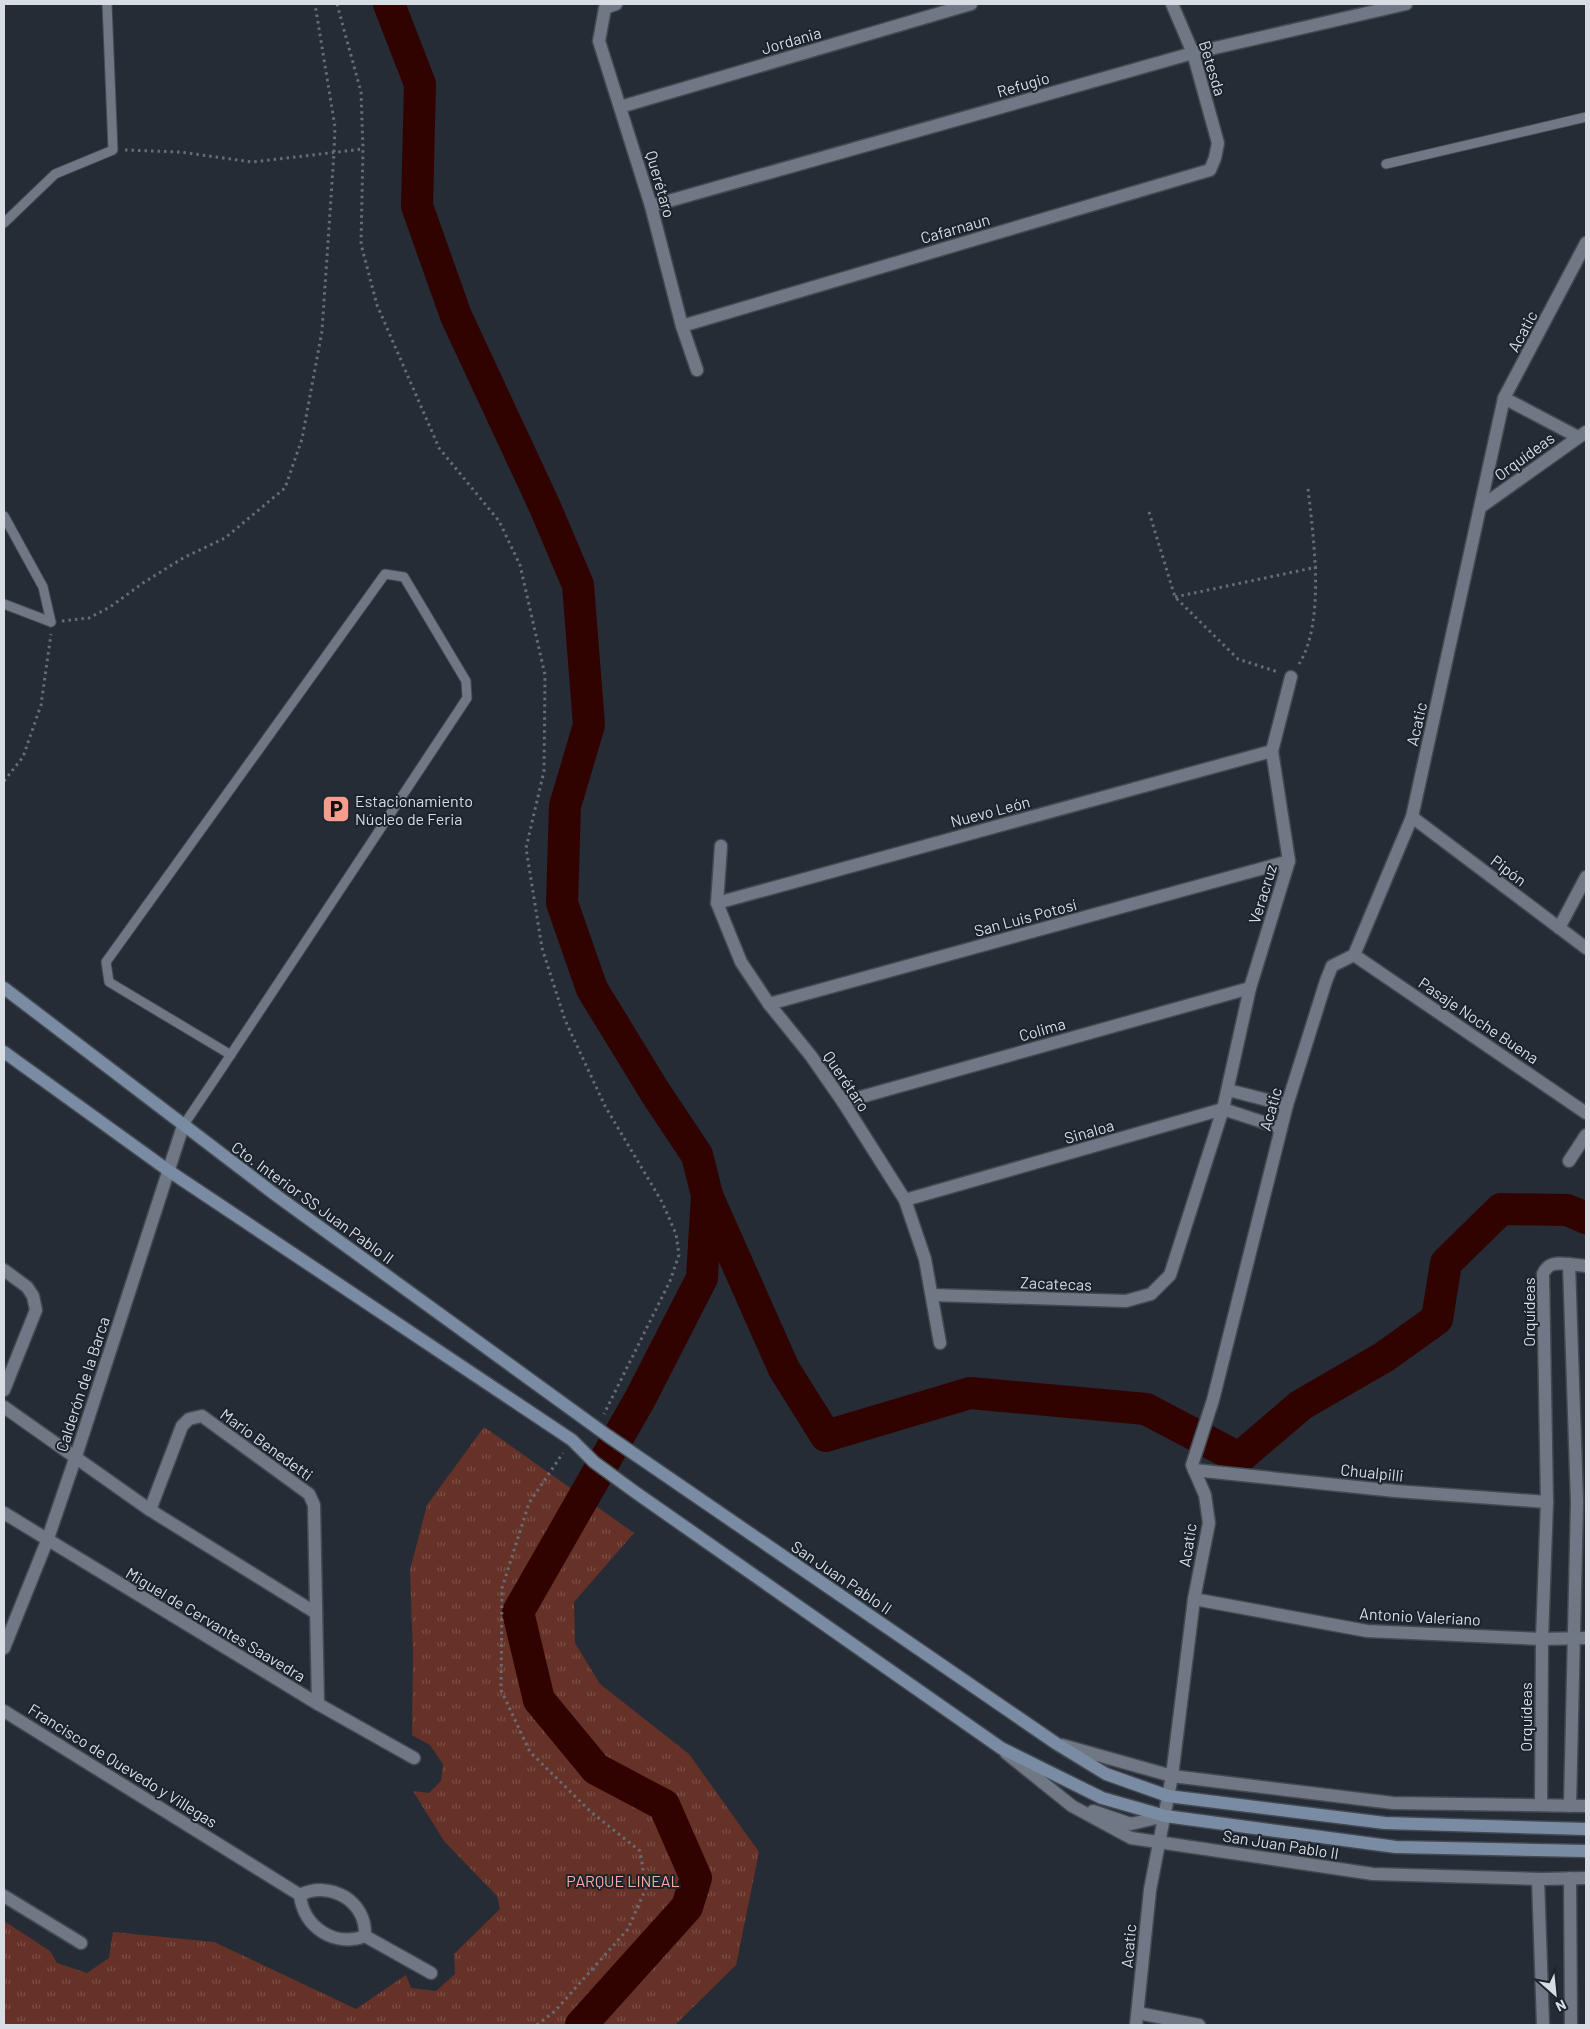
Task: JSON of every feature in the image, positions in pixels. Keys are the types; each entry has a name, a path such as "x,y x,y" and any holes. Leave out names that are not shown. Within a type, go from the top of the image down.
{"main road":[{"name":"Cto. Interior SS Juan Pablo II","path":"4,988 183,1126 608,1436"},
{"path":"4,1052 168,1172 572,1440"},
{"name":"San Juan Pablo II","path":"608,1436 653,1469 1057,1744 1106,1774 1168,1796 1385,1823 1586,1829"},
{"name":"San Juan Pablo II","path":"572,1440 594,1462 635,1492 1000,1748 1102,1798 1165,1816 1396,1847 1586,1851"}],"street":[{"name":"Jordania","path":"620,106 939,9 971,4"},
{"name":"Betesda","path":"1172,4 1193,53 1218,143"},
{"name":"Refugio","path":"651,206 1193,53 1406,4"},
{"name":"Querétaro","path":"610,6 599,41 651,206 682,326 697,370"},
{"name":"Cafarnaun","path":"682,326 1210,170 1216,158 1218,143"},
{"name":"Acatic","path":"1137,2019 1150,1890 1172,1776 1194,1598 1209,1523 1205,1495 1193,1468 1213,1400 1287,1105 1326,981 1332,966 1354,954 1412,818 1482,506 1504,398 1586,243"},
{"path":"1504,398 1582,434"},
{"name":"Orquídeas","path":"1482,506 1582,434"},
{"name":"Veracruz","path":"1170,1275 1223,1109 1250,988 1289,861 1272,751 1292,677"},
{"name":"Nuevo León","path":"717,902 1272,751"},
{"name":"Pipón","path":"1412,818 1586,948"},
{"name":"Querétaro","path":"721,846 717,902 741,962 769,1004 811,1056 843,1102 905,1200 919,1238 932,1295 940,1343"},
{"name":"San Luis Potosí","path":"769,1004 1289,861"},
{"path":"1559,928 1586,877"},
{"name":"Pasaje Noche Buena","path":"1354,954 1586,1113"},
{"name":"Colima","path":"843,1102 1250,988"},
{"path":"1228,1090 1287,1105"},
{"path":"1223,1109 1281,1128"},
{"name":"Sinaloa","path":"905,1200 1223,1109"},
{"name":"Calderón de la Barca","path":"4,1648 47,1541 183,1126"},
{"path":"1569,1161 1586,1135"},
{"name":"Orquídeas","path":"1541,1805 1542,1639 1547,1502 1543,1274 1546,1267 1552,1263 1569,1264"},
{"path":"1570,1806 1580,1638 1582,1502 1569,1264 1586,1266"},
{"path":"4,1270 27,1287 33,1296 36,1310 4,1390"},
{"name":"Zacatecas","path":"932,1295 1126,1301 1151,1294 1170,1275"},
{"path":"4,1407 75,1459 150,1510 316,1613 318,1704"},
{"name":"Mario Benedetti","path":"150,1510 182,1426 189,1419 202,1416 309,1494 314,1505 316,1613"},
{"name":"Chualpilli","path":"1193,1468 1394,1492 1547,1502"},
{"name":"Miguel de Cervantes Saavedra","path":"4,1513 47,1541 318,1704 414,1758"},
{"name":"Antonio Valeriano","path":"1194,1598 1367,1631 1542,1639 1580,1638"},
{"name":"Francisco de Quevedo y Villegas","path":"4,1710 300,1895"},
{"name":"San Juan Pablo II","path":"1057,1744 1172,1776 1393,1803 1586,1806"},
{"name":"San Juan Pablo II","path":"1000,1748 1072,1806 1110,1828 1132,1838 1373,1874 1538,1879 1586,1878"},
{"path":"1040,1781 1070,1801 1099,1814 1131,1824 1165,1816"},
{"path":"1570,1878 1571,2025"},
{"path":"1538,1879 1543,2025"},
{"path":"365,1936 366,1924 361,1913 341,1894 320,1889 308,1890 300,1895 301,1905 311,1922 324,1934 337,1940 365,1936 431,1973"},
{"path":"4,1896 81,1943"},
{"path":"1137,2019 1198,2025"}],"lane":[{"path":"4,224 55,174 113,150 107,4"},
{"path":"1386,164 1586,117"},
{"path":"4,516 43,587 51,622"},
{"path":"183,1126 467,698 466,681 404,577 385,574 106,962 109,982 230,1055"},
{"path":"4,604 51,622"}],"path":[{"path":"4,781 23,757 41,706 51,644 51,622 89,618 110,608 143,583 183,558 225,538 285,488 302,439 322,331 334,153 335,127 315,4"},
{"path":"337,4 361,92 363,149 361,244 376,305 439,448 499,521 520,565 545,675 544,771 526,848 542,948 569,1029 605,1106 662,1202 676,1234 679,1255 670,1281 597,1428"},
{"path":"113,150 180,152 252,162 363,149"},
{"path":"1149,512 1175,597 1238,659 1292,677 1302,659 1310,637 1317,567 1308,488"},
{"path":"1175,597 1317,567"},
{"path":"537,2025 555,2011 628,1929 646,1888 640,1851 591,1812 530,1752 501,1690 502,1588 529,1503 572,1440"}],"green space":[{"name":"PARQUE LINEAL","path":"484,1427 634,1533 574,1602 575,1643 600,1684 689,1754 759,1852 736,1965 675,2025 4,2025 4,1921 50,1951 57,1963 87,1973 109,1958 113,1932 214,1942 356,2009 406,1975 411,1988 436,1991 455,1974 454,1954 500,1909 497,1896 444,1841 413,1791 429,1793 441,1781 443,1764 430,1745 412,1735 413,1653 410,1570 427,1505"}],"waterway":[{"path":"389,4 420,84 417,206 456,316 545,507 578,585 589,725 565,806 562,903 592,989 655,1092 697,1155 707,1195 702,1278 640,1399 518,1612 539,1700 596,1769 664,1805 696,1878 687,1907 581,2025"},
{"path":"709,1200 784,1369 826,1436 970,1393 1146,1409 1239,1458 1301,1405 1384,1357 1437,1319 1446,1263 1501,1209 1567,1210 1586,1218"}],"place":[{"name":"Estacionamiento Núcleo de Feria","path":"336,809"}]}
